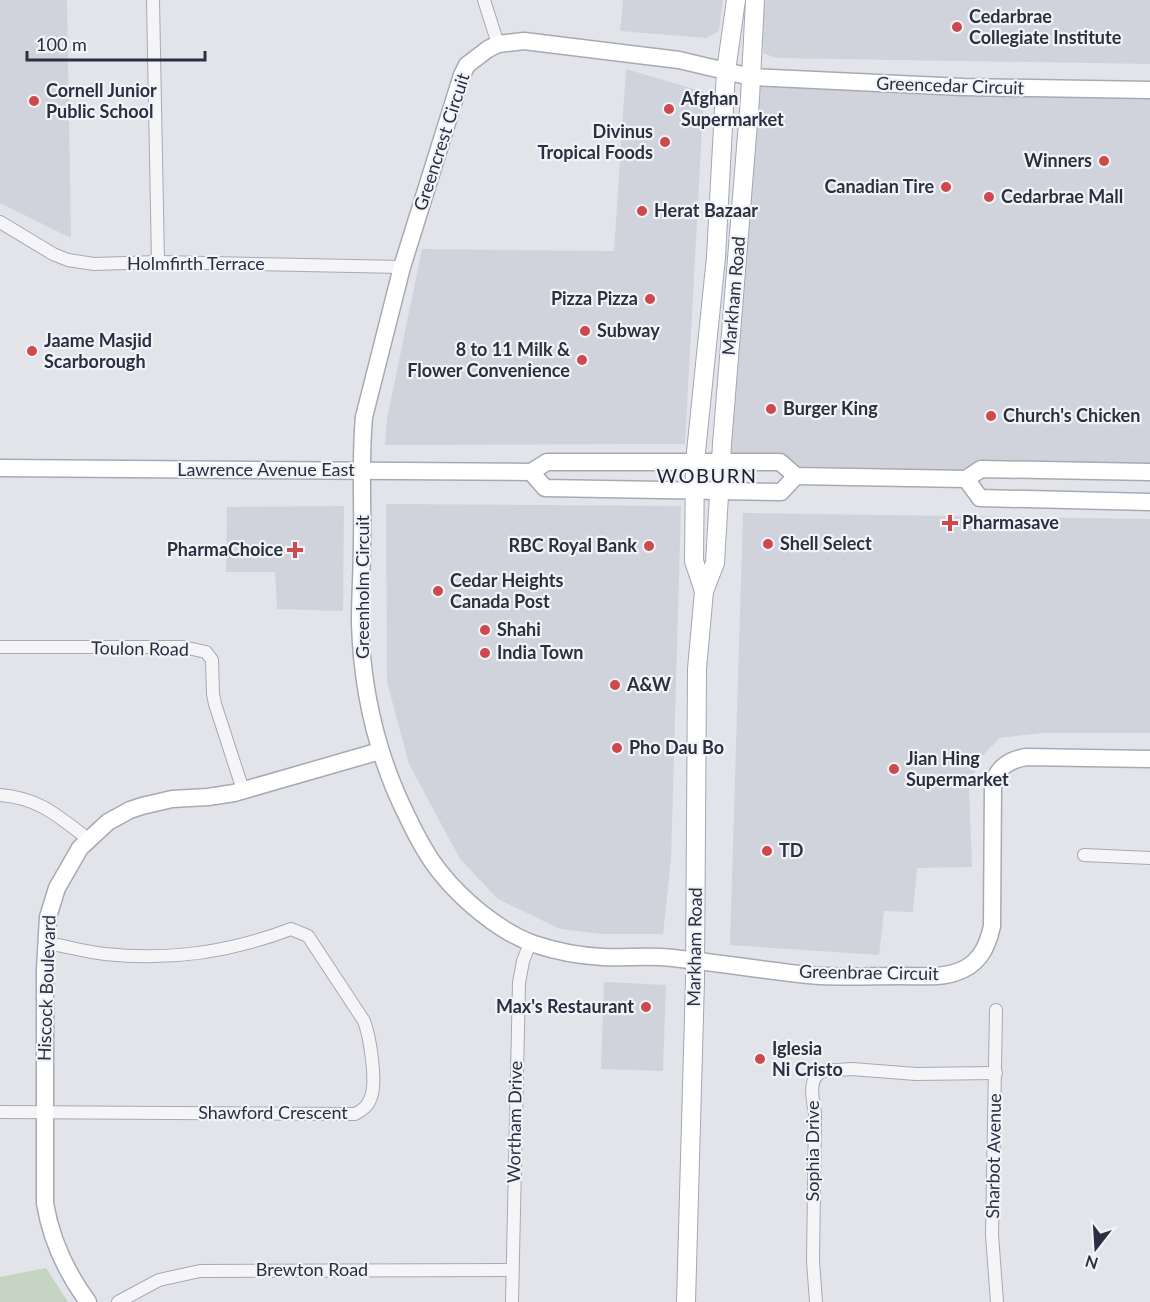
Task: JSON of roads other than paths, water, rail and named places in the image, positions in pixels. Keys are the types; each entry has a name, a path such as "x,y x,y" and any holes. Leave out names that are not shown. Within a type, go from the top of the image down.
{"main road":[{"name":"Markham Road","path":"704,591 694,561 695,462 716,257 726,71 736,0"},
{"name":"Markham Road","path":"686,1302 695,961 697,669 704,591 715,563 755,0"}],"street":[{"path":"153,0 158,262"},
{"path":"484,0 498,44"},
{"name":"Greencrest Circuit","path":"361,471 364,417 402,267 467,65 474,58 498,44 524,41 679,60 751,77"},
{"name":"Greencedar Circuit","path":"751,77 963,87 1150,90"},
{"name":"Holmfirth Terrace","path":"0,222 53,254 68,260 94,264 158,262 402,267"},
{"name":"Lawrence Avenue East","path":"0,468 531,472 548,462 780,462 796,476 966,479 981,469 1150,472"},
{"name":"Greenholm Circuit","path":"361,471 360,626 371,718 380,751 398,797 416,834 439,872 488,918 530,943 600,957 662,957 695,961"},
{"path":"531,472 545,488 696,491 782,492 796,476"},
{"path":"966,479 980,498 1150,502"},
{"name":"Toulon Road","path":"0,647 183,647 206,652 212,660 213,694 243,790"},
{"name":"Hiscock Boulevard","path":"88,1302 63,1264 47,1219 45,1203 46,943 48,917 57,888 71,860 88,839 108,822 130,810 172,799 208,797 243,790 380,751"},
{"name":"Greenbrae Circuit","path":"695,961 810,975 932,975 951,974 962,970 982,955 992,926 993,784 995,775 1001,768 1016,759 1026,757 1150,759"},
{"path":"0,795 18,796 38,803 66,820 88,839"},
{"path":"1084,855 1150,858"},
{"name":"Shawford Crescent","path":"0,1112 355,1114 365,1109 371,1098 373,1084 369,1034 364,1021 308,936 300,932 291,929 232,948 173,956 105,954 46,943"},
{"name":"Wortham Drive","path":"512,1302 519,983 523,961 530,943"},
{"name":"Sharbot Avenue","path":"996,1010 992,1236 998,1302"},
{"name":"Sophia Drive","path":"816,1302 813,1238 815,1113 812,1094 813,1079 817,1073 852,1069 916,1074 996,1073"},
{"name":"Brewton Road","path":"118,1302 159,1280 200,1271 512,1270"}],"place":[{"name":"Cedarbrae Collegiate Institute","path":"957,27"},
{"name":"Cornell Junior Public School","path":"34,101"},
{"name":"Afghan Supermarket","path":"669,109"},
{"name":"Divinus Tropical Foods","path":"665,142"},
{"name":"Winners","path":"1104,161"},
{"name":"Canadian Tire","path":"946,187"},
{"name":"Cedarbrae Mall","path":"989,197"},
{"name":"Herat Bazaar","path":"642,211"},
{"name":"Pizza Pizza","path":"650,299"},
{"name":"Subway","path":"585,331"},
{"name":"Jaame Masjid Scarborough","path":"32,351"},
{"name":"8 to 11 Milk & Flower Convenience","path":"582,360"},
{"name":"Burger King","path":"771,409"},
{"name":"Church's Chicken","path":"991,416"},
{"name":"Pharmasave","path":"950,523"},
{"name":"Shell Select","path":"768,544"},
{"name":"RBC Royal Bank","path":"649,546"},
{"name":"PharmaChoice","path":"295,550"},
{"name":"Cedar Heights Canada Post","path":"438,591"},
{"name":"Shahi","path":"485,630"},
{"name":"India Town","path":"485,653"},
{"name":"A&W","path":"615,685"},
{"name":"Pho Dau Bo","path":"617,748"},
{"name":"Jian Hing Supermarket","path":"894,769"},
{"name":"TD","path":"767,851"},
{"name":"Max's Restaurant","path":"646,1007"},
{"name":"Iglesia Ni Cristo","path":"760,1059"}],"district":[{"name":"WOBURN","path":"707,476"}]}
